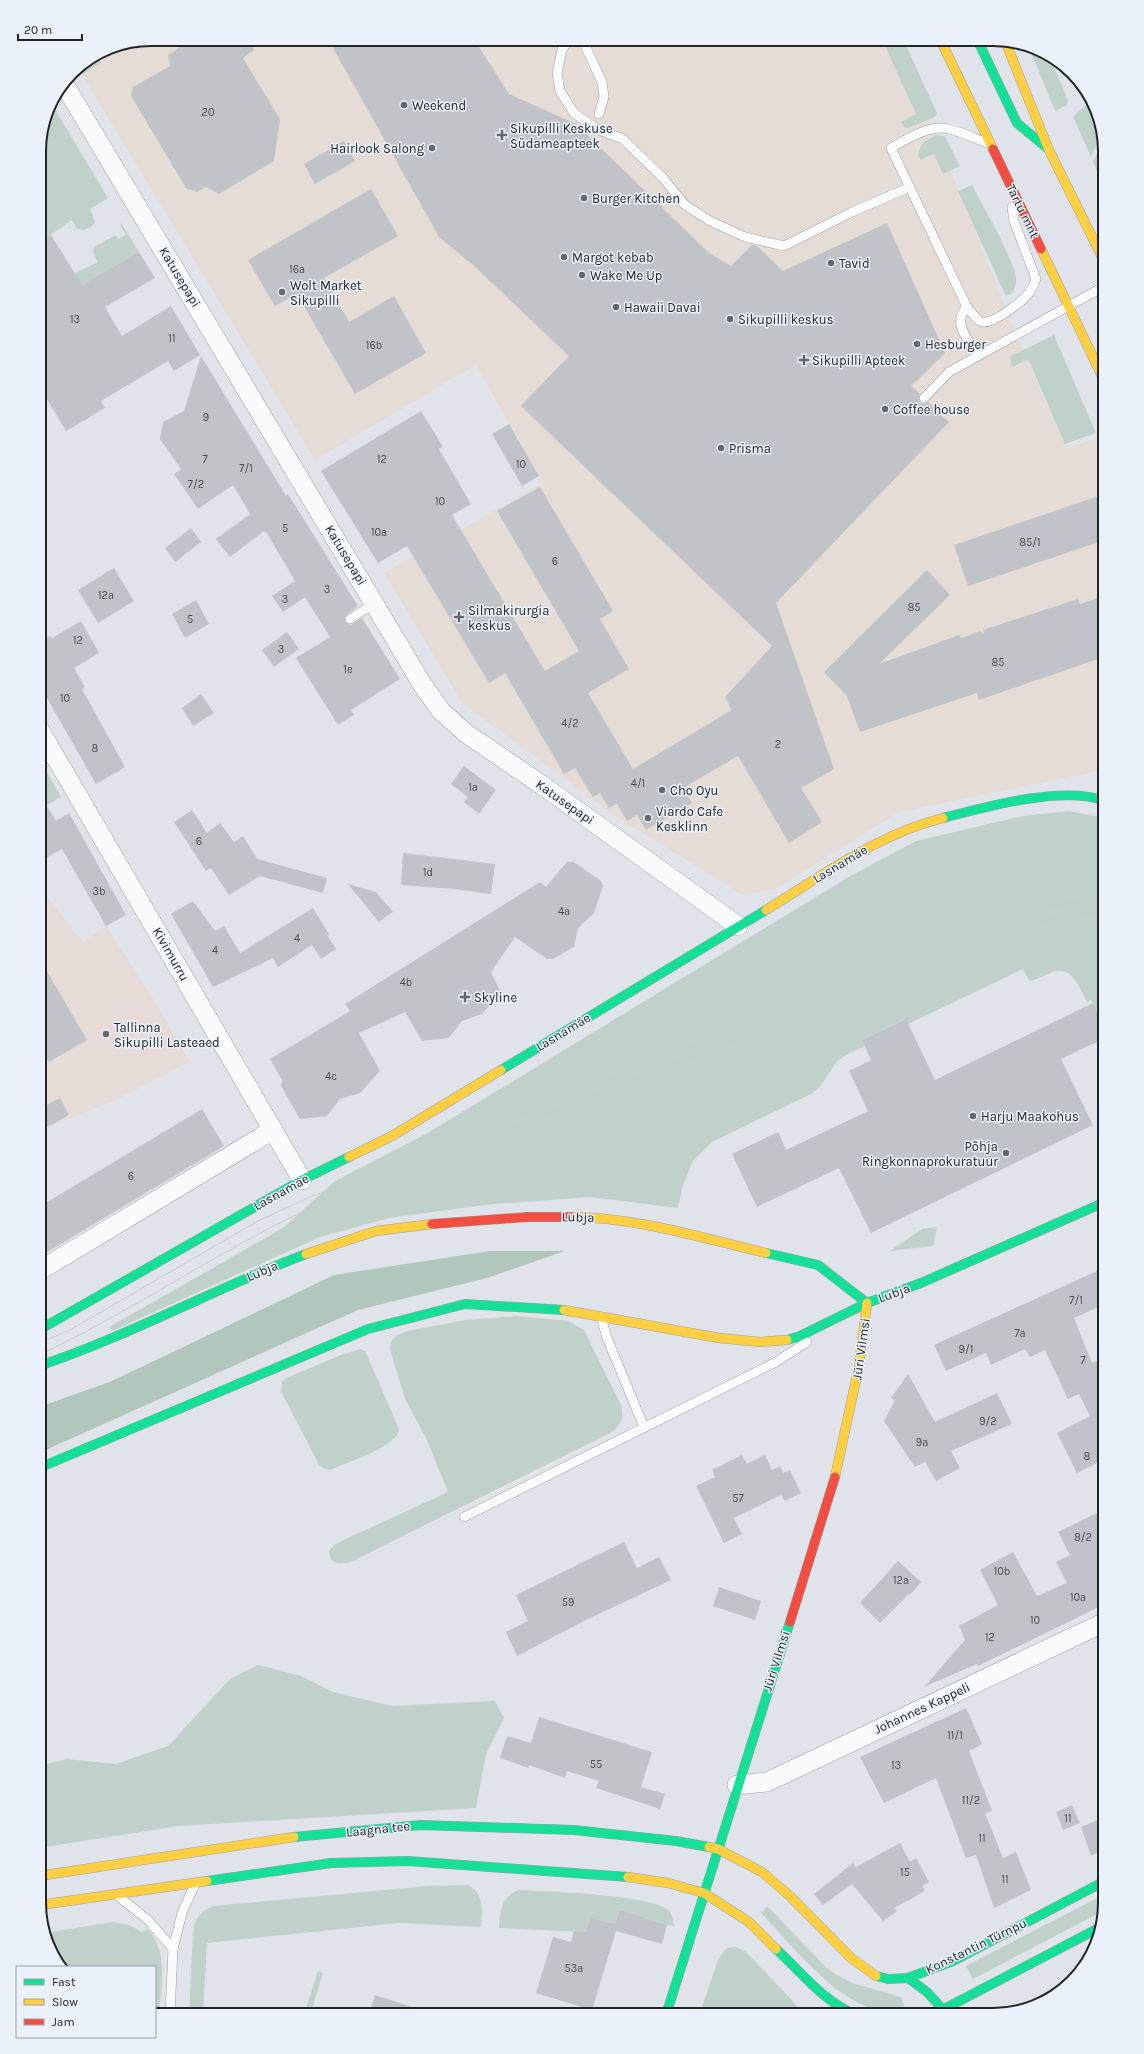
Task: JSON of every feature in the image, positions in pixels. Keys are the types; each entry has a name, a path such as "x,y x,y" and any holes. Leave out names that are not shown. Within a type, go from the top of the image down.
{"street":[{"name":"Tartu mnt","path":"943,46 1098,367"},
{"path":"980,46 1018,123 1049,150"},
{"path":"1007,47 1049,150 1098,249"},
{"name":"Katusepapi","path":"67,89 422,684 441,711 467,734 539,783 738,926"},
{"name":"Kivimurru","path":"46,742 302,1180"},
{"name":"Lasnamäe","path":"46,1326 302,1180 392,1136 887,837 918,824 981,808 1049,796 1074,794 1098,799"},
{"path":"46,1267 273,1130"},
{"name":"Lubja","path":"51,1362 74,1354 164,1316 258,1272 315,1250 376,1231 449,1222 528,1217 595,1217 647,1225 818,1265 867,1303 921,1283 1098,1205"},
{"path":"46,1465 368,1329 465,1304 559,1309 719,1338 760,1342 800,1336 867,1303"},
{"name":"Jüri Vilmsi","path":"668,2008 737,1785 839,1465 860,1366 867,1303"},
{"path":"46,1361 51,1362"},
{"path":"46,1364 51,1362"},
{"name":"Johannes Kappeli","path":"737,1785 767,1782 1098,1625"},
{"name":"Laagna tee","path":"46,1875 291,1837 421,1825 574,1830 676,1842 718,1849"},
{"name":"Konstantin Türnpu","path":"718,1849 762,1872 791,1897 864,1969 874,1975 888,1979 908,1978 953,1961 1098,1885"},
{"path":"46,1904 331,1863 408,1861 624,1876 668,1883 704,1894 749,1922 823,1994 841,2008"},
{"path":"953,2008 1094,1931"},
{"path":"908,1978 942,2008"}],"lane":[{"path":"565,46 562,50 557,74 560,92 574,113 597,128 623,139 663,178 685,205 710,221 745,237 784,246 852,212 910,187"},
{"path":"585,46 602,82 604,97 599,114"},
{"path":"992,145 948,128 937,128 908,138 891,148 967,307 977,319 982,322 989,322 1020,302 1031,292 1036,279 1014,221 1007,178"},
{"path":"924,398 949,372 1098,290"},
{"path":"967,307 961,315 961,328 978,355"},
{"path":"350,619 375,603"},
{"path":"464,1516 776,1362 867,1303"},
{"path":"601,1317 607,1338 644,1427"},
{"path":"170,2008 173,1949 182,1912 196,1882"},
{"path":"116,1894 148,1920 173,1949"}],"shaded area":[{"path":"151,46 895,46 927,110 1021,346 1067,448 1098,438 1098,771 899,812 776,889 743,895 615,816 462,703 384,573 543,483 476,365 315,460 81,73 93,64 117,52 137,47"},
{"path":"885,46 906,46 937,113 935,117 908,128 904,127 901,122 916,114"},
{"path":"1032,54 1053,66 1068,100 1067,105 1055,111"},
{"path":"99,60 101,63 83,74 82,72"},
{"path":"1082,97 1090,111 1097,137 1097,143 1091,157 1074,119 1074,116 1086,105"},
{"path":"55,109 108,198 90,209 95,221 91,228 83,230 77,229 72,220 46,238 46,144"},
{"path":"937,135 945,136 960,166 943,174 934,154 920,160 919,155 922,144"},
{"path":"1098,151 1098,173 1093,162"},
{"path":"972,185 1005,248 1015,273 1015,288 1007,296 958,191"},
{"path":"121,223 139,252 46,307 46,292 75,273 98,262 93,253 94,247 116,235 118,239 126,235 120,225"},
{"path":"1054,335 1096,433 1065,444 1030,363 1027,360 1012,367 1010,357"},
{"path":"46,770 61,797 46,806"},
{"path":"1069,811 1098,817 1098,1012 1091,1000 1087,1002 1074,979 1065,972 1052,972 1031,981 1028,979 1023,969 908,1024 905,1019 862,1040 865,1047 851,1052 839,1060 821,1085 811,1094 712,1142 693,1161 683,1185 678,1208 590,1197 485,1205 389,1218 320,1237 112,1331 109,1327 283,1228 335,1181 426,1134 847,878 916,841 1022,816"},
{"name":"Tallinna Sikupilli Lasteaed","path":"46,896 83,942 106,926 152,997 190,1062 116,1100 46,1128"},
{"path":"937,1227 933,1246 890,1251 922,1229"},
{"path":"517,1316 568,1321 584,1330 621,1405 622,1417 618,1426 612,1432 360,1558 342,1563 336,1563 331,1560 329,1551 335,1544 448,1492 427,1440 405,1399 390,1349 391,1341 397,1335 407,1331 466,1320"},
{"path":"361,1349 365,1351 399,1429 396,1436 390,1442 370,1454 330,1470 325,1469 319,1465 281,1391 282,1382 286,1378 341,1355"},
{"path":"258,1665 301,1676 333,1692 392,1706 495,1701 504,1718 486,1754 476,1808 178,1826 46,1847 46,1764 66,1759 116,1764 168,1746 230,1679"},
{"path":"468,1885 480,1898 482,1909 481,1927 398,1923 207,1943 203,2008 189,2008 193,1931 197,1919 205,1910 213,1906 427,1886"},
{"path":"519,1890 598,1895 644,1901 660,1906 669,1911 672,1916 674,1926 620,1910 615,1924 590,1918 586,1932 499,1928 501,1910 505,1900 508,1896"},
{"path":"1098,1898 1097,1914 973,1979 966,1966"},
{"path":"767,1906 826,1967 835,1974 852,1983 901,1997 904,2005 902,2008 872,2008 863,2005 843,1994 806,1961 761,1913"},
{"path":"113,1922 129,1925 142,1932 148,1929 155,1938 161,1959 162,1981 160,2008 156,2008 156,1966 68,1966 57,1949 51,1932"},
{"path":"736,1947 746,1952 799,2008 701,2008 718,1960 727,1948"},
{"path":"318,1971 323,1973 312,2008 306,2008"}],"green space":[{"path":"490,1251 565,1251 487,1278 358,1310 46,1450 46,1405 112,1381 334,1275"}],"building":[{"path":"182,46 252,46 254,50 243,58 280,119 274,161 219,194 206,187 197,192 186,188 131,96 133,87 170,66 168,55"},
{"name":"Sikupilli keskus","path":"332,46 478,46 509,94 576,124 709,253 731,266 752,245 757,246 783,271 887,223 945,353 911,386 920,394 918,399 920,403 925,404 928,402 949,422 776,603 834,769 801,788 822,822 789,843 738,756 683,788 692,803 646,830 637,815 627,821 617,804 609,808 600,793 593,797 575,768 564,774 505,673 489,683 407,546 378,563 321,471 421,411 443,447 439,449 471,504 452,515 545,671 579,651 497,511 540,487 613,611 600,619 629,669 588,693 633,769 732,710 725,697 772,646 521,406 569,356 473,265 439,237"},
{"path":"344,141 355,161 315,184 304,164"},
{"path":"371,189 398,236 324,278 349,322 394,296 426,353 355,394 297,294 275,306 248,260"},
{"path":"51,235 82,285 139,252 155,278 105,307 122,336 171,306 200,355 174,371 168,361 101,401 105,408 66,431 46,398 46,238"},
{"path":"201,356 286,496 288,494 358,606 345,616 345,622 351,625 362,618 400,679 351,710 354,715 338,725 296,658 330,637 305,597 283,612 272,596 295,581 268,535 264,531 230,557 216,539 250,514 233,485 198,509 174,474 181,469 160,439 163,422 184,411"},
{"path":"509,424 539,476 522,486 492,434"},
{"path":"1098,496 1098,542 968,586 954,545"},
{"path":"191,528 201,542 175,562 165,548"},
{"path":"114,568 134,601 98,623 78,590"},
{"path":"927,570 950,595 879,664 959,635 961,638 981,631 984,635 983,630 1078,599 1080,604 1098,598 1098,659 979,700 977,693 860,732 847,696 824,672"},
{"path":"196,600 209,624 185,638 172,614"},
{"path":"81,621 99,653 74,668 85,687 82,689 125,767 96,784 46,696 46,638 50,636 52,638"},
{"path":"287,632 299,649 274,667 262,650"},
{"path":"201,694 214,713 193,726 182,708"},
{"path":"464,766 496,790 479,814 464,802 468,797 451,784"},
{"path":"46,805 56,821 69,813 126,915 106,926 62,849 46,858"},
{"path":"192,810 207,833 220,823 234,842 243,836 257,859 327,878 323,893 260,876 229,895 211,868 206,871 174,822"},
{"path":"403,853 495,864 491,894 401,885"},
{"path":"567,862 574,862 601,881 603,886 594,913 578,928 574,947 553,959 547,959 515,937 491,972 501,993 482,1014 462,1021 449,1038 422,1041 405,1012 359,1033 380,1071 360,1093 340,1099 327,1116 300,1119 281,1086 282,1080 270,1059 350,1011 345,1004 540,882 546,887"},
{"path":"348,884 376,892 393,912 379,922"},
{"path":"193,901 215,931 224,926 240,953 313,908 329,934 327,935 336,949 321,959 312,945 278,967 273,958 213,987 171,914"},
{"path":"46,970 87,1040 49,1062 46,1057"},
{"name":"Harju Maakohus","path":"1093,1003 1098,1013 1098,1041 1061,1059 1093,1125 871,1233 839,1168 757,1207 732,1154 778,1132 786,1150 868,1111 849,1071 871,1060 862,1040 906,1019 935,1080"},
{"path":"60,1098 69,1115 46,1127 46,1105"},
{"path":"202,1109 224,1146 46,1253 46,1203"},
{"path":"1097,1271 1098,1307 1074,1318 1092,1363 1098,1360 1098,1462 1077,1473 1057,1433 1090,1416 1079,1394 1068,1399 1045,1350 1030,1357 1025,1349 991,1365 986,1353 946,1371 934,1345"},
{"path":"908,1374 935,1422 997,1393 1012,1424 951,1451 960,1468 936,1481 925,1462 915,1467 884,1421 895,1400 891,1398"},
{"path":"742,1455 747,1464 765,1455 772,1470 780,1466 783,1473 790,1470 801,1493 785,1501 781,1495 734,1518 742,1534 724,1543 696,1486 715,1477 712,1470"},
{"path":"1098,1512 1098,1607 978,1666 977,1664 924,1687 965,1640 959,1626 998,1605 980,1570 1013,1552 1037,1596 1067,1583 1056,1562 1070,1555 1058,1532"},
{"path":"624,1542 637,1568 659,1557 671,1580 586,1620 517,1656 506,1632 528,1621 516,1595"},
{"path":"898,1561 921,1582 910,1595 909,1594 880,1623 860,1603"},
{"path":"719,1587 761,1601 755,1620 713,1606"},
{"path":"966,1708 982,1744 969,1751 992,1811 985,1813 1003,1858 1016,1852 1031,1890 994,1908 976,1855 966,1858 936,1778 884,1803 860,1757"},
{"path":"539,1717 652,1752 641,1787 665,1794 660,1809 596,1788 599,1781 567,1771 565,1778 529,1765 528,1768 500,1758 507,1736 531,1743"},
{"path":"1072,1805 1080,1823 1063,1830 1056,1812"},
{"path":"1098,1820 1098,1852 1091,1856 1081,1827"},
{"path":"900,1843 910,1862 916,1858 929,1882 922,1886 925,1891 894,1908 897,1911 883,1921 852,1884 823,1905 814,1894 853,1863 856,1867"},
{"path":"620,1910 667,1925 662,1944 616,1931 593,2008 585,2008 536,1993 553,1937 571,1942 574,1931 586,1932 590,1918 615,1924"},
{"path":"375,1995 416,2008 371,2008"}],"tram line":[{"path":"46,1340 70,1330 258,1221 308,1198 1046,906 1079,902 1098,902"},
{"path":"46,1352 108,1320 243,1242 312,1207 1015,929 1048,919 1082,913 1098,913"}],"traffic: fast":[{"path":"980,46 1017,123 1047,148"},
{"path":"943,818 980,808 1047,796 1068,795 1098,799"},
{"path":"501,1070 766,910"},
{"path":"46,1326 302,1180 349,1157"},
{"path":"787,1340 800,1336 867,1303 921,1283 1098,1205"},
{"path":"766,1253 818,1265 867,1303"},
{"path":"46,1364 107,1340 239,1281 306,1254"},
{"path":"46,1465 368,1329 465,1304 564,1310"},
{"path":"668,2008 790,1622"},
{"path":"294,1837 421,1825 574,1830 676,1841 709,1847"},
{"path":"207,1881 331,1863 408,1861 628,1877"},
{"path":"876,1976 888,1979 908,1978 953,1961 1098,1885"},
{"path":"946,2008 1094,1931"},
{"path":"776,1949 813,1986 843,2008"},
{"path":"908,1978 927,1992 942,2008"}],"traffic: slow":[{"path":"943,46 993,149"},
{"path":"1007,47 1049,150 1098,249"},
{"path":"1041,249 1098,367"},
{"path":"766,910 829,870 873,845 919,825 943,818"},
{"path":"349,1157 392,1136 501,1070"},
{"path":"570,1217 595,1218 644,1224 766,1253"},
{"path":"306,1254 376,1231 432,1224"},
{"path":"835,1477 859,1366 867,1303"},
{"path":"564,1310 719,1338 760,1342 787,1340"},
{"path":"46,1875 294,1837"},
{"path":"709,1847 718,1849 762,1872 791,1897 851,1958 876,1976"},
{"path":"628,1877 668,1883 704,1893 749,1922 776,1949"},
{"path":"46,1904 207,1881"}],"traffic: jam":[{"path":"993,149 1041,249"},
{"path":"432,1224 528,1217 570,1217"},
{"path":"790,1622 835,1477"}],"place":[{"name":"Weekend","path":"404,105"},
{"name":"Sikupilli Keskuse Südameapteek","path":"502,135"},
{"name":"Hairlook Salong","path":"432,148"},
{"name":"Burger Kitchen","path":"584,198"},
{"name":"Margot kebab","path":"564,257"},
{"name":"Tavid","path":"831,263"},
{"name":"Wake Me Up","path":"582,275"},
{"name":"Wolt Market Sikupilli","path":"282,292"},
{"name":"Hawaii Davai","path":"616,307"},
{"name":"Sikupilli keskus","path":"730,319"},
{"name":"Hesburger","path":"917,344"},
{"name":"Sikupilli Apteek","path":"804,360"},
{"name":"Coffee house","path":"885,409"},
{"name":"Prisma","path":"721,448"},
{"name":"Silmakirurgia keskus","path":"459,617"},
{"name":"Cho Oyu","path":"662,790"},
{"name":"Viardo Cafe Kesklinn","path":"648,818"},
{"name":"Skyline","path":"465,997"},
{"name":"Tallinna Sikupilli Lasteaed","path":"106,1034"},
{"name":"Harju Maakohus","path":"973,1116"},
{"name":"Põhja Ringkonnaprokuratuur","path":"1006,1153"}]}
